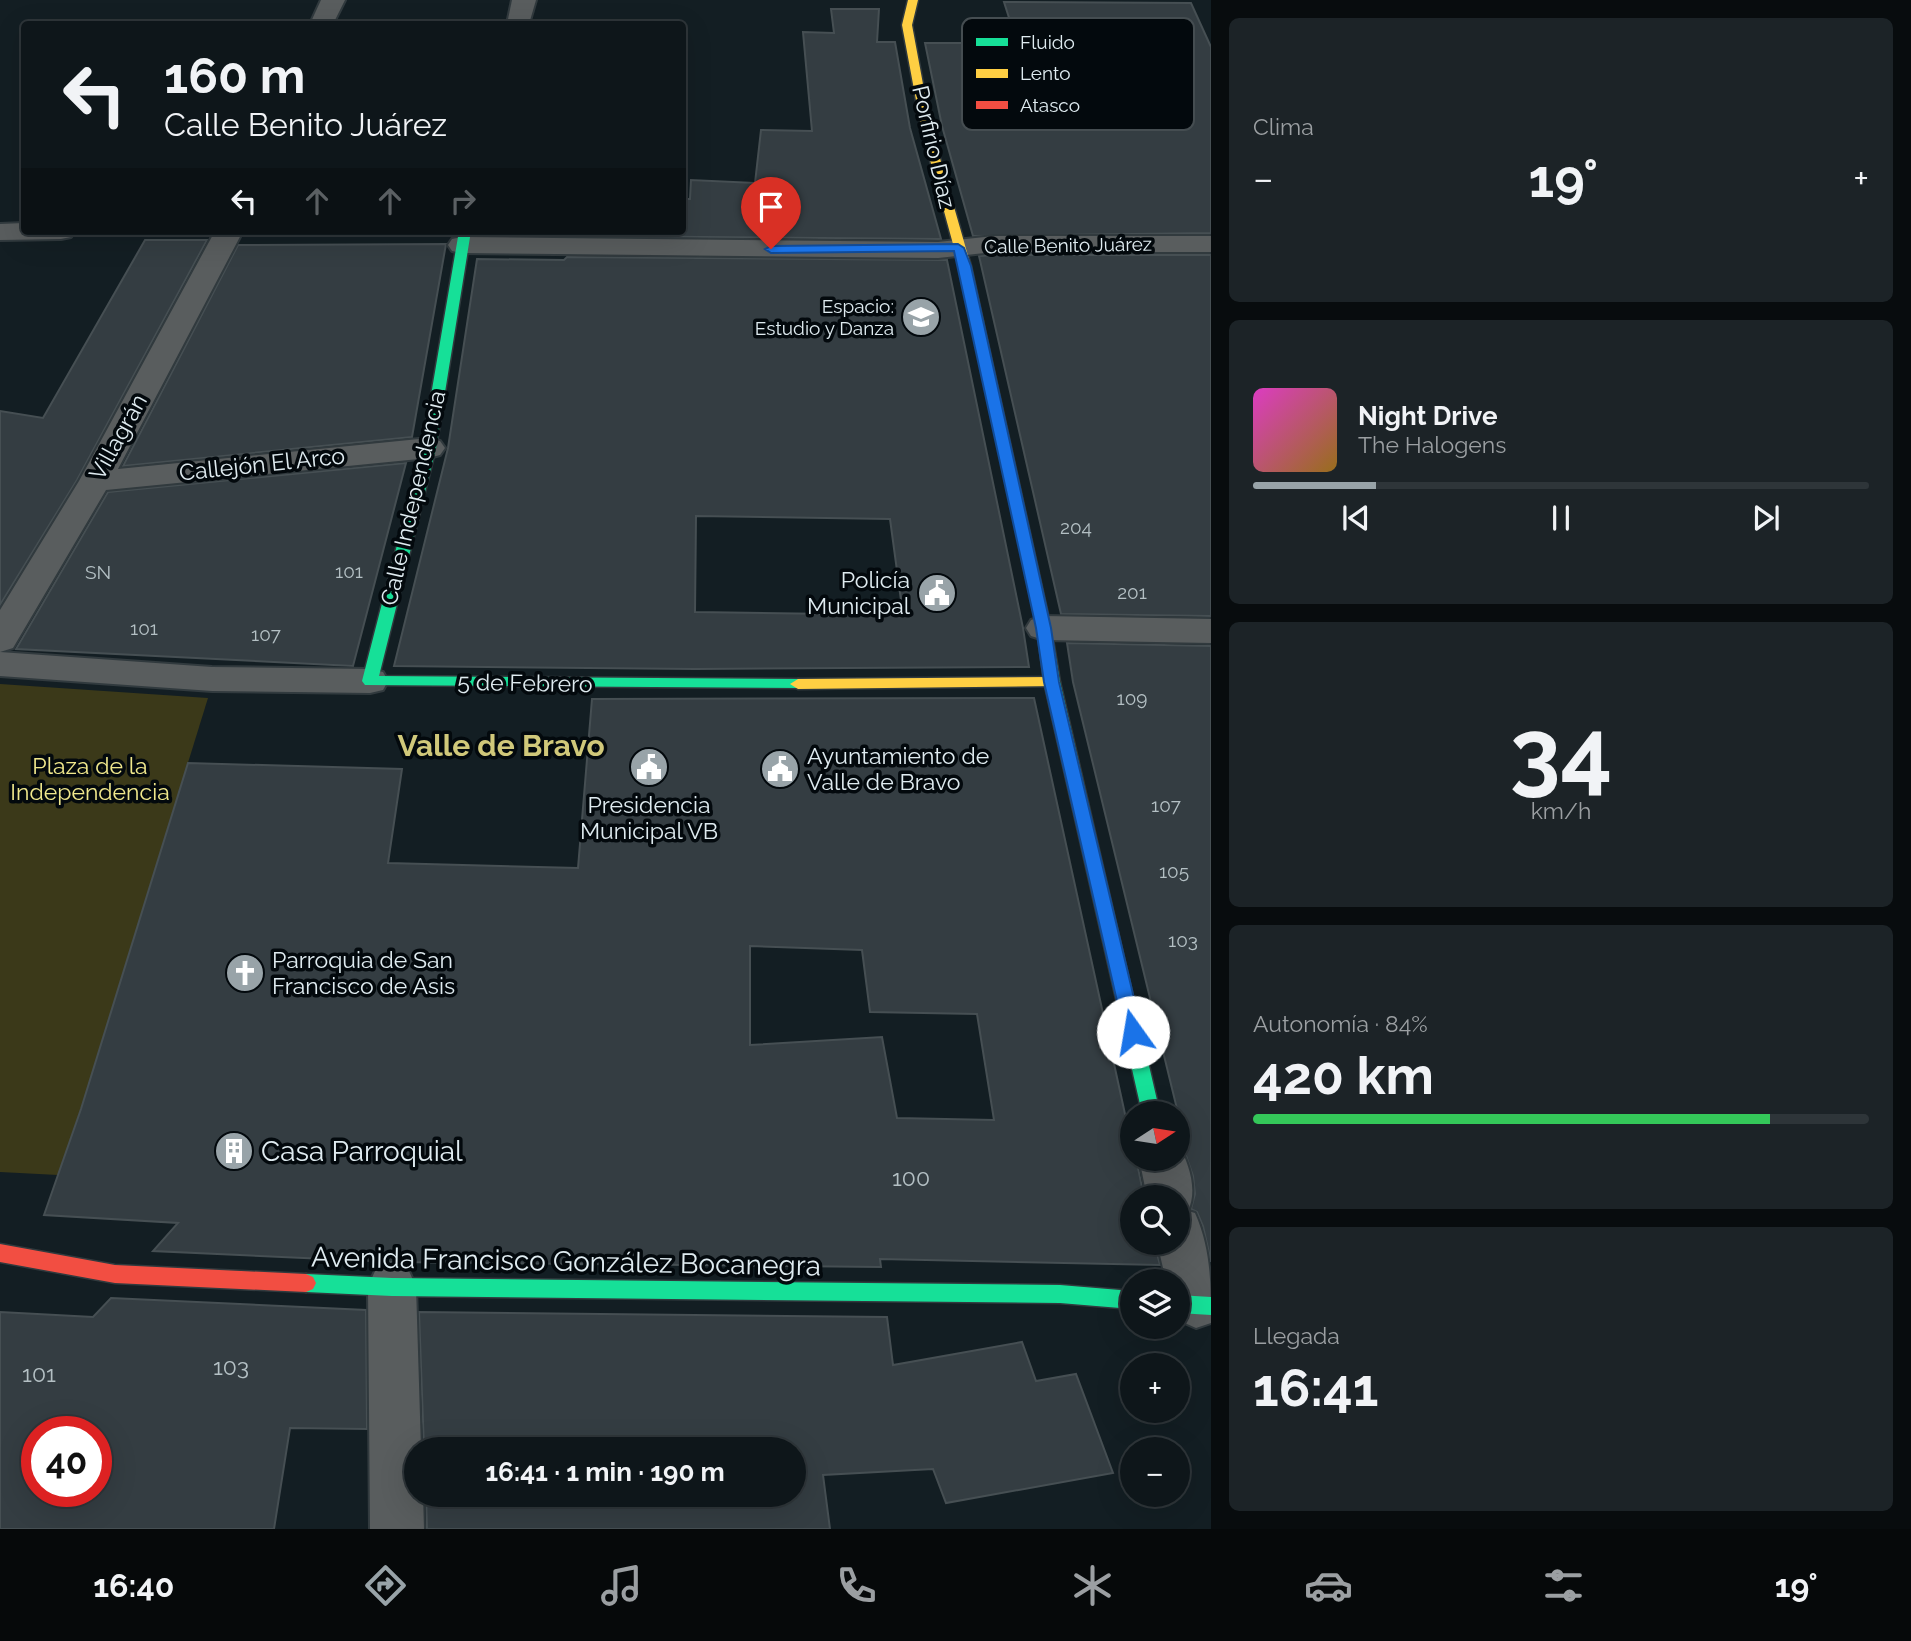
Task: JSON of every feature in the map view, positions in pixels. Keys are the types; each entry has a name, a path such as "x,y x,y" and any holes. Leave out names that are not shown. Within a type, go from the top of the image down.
{"street":[{"path":"323,21 333,0"},
{"path":"519,21 524,0"},
{"name":"Porfirio Díaz","path":"913,0 907,25 926,127 965,266 1044,628 1052,682 1148,1101"},
{"path":"0,232 21,232"},
{"name":"Villagrán","path":"0,640 95,481 227,235"},
{"name":"Calle Benito Juárez","path":"464,238 687,249 1211,244"},
{"name":"Calle Independencia","path":"370,681 429,448 464,238"},
{"name":"Callejón El Arco","path":"95,481 429,448"},
{"path":"1044,628 1211,631"},
{"name":"5 de Febrero","path":"0,664 212,679 695,685 1052,682"},
{"name":"Avenida Francisco González Bocanegra","path":"0,1253 116,1274 392,1287 1060,1294 1120,1299"},
{"path":"1184,1255 1195,1305"},
{"path":"392,1287 397,1529"}],"green space":[{"name":"Plaza de la Independencia","path":"0,684 208,698 81,1109 58,1175 0,1172"}],"building":[{"path":"1004,2 1191,3 1211,47 1211,233 973,236 942,126 925,43 962,43 962,130 1194,130 1194,18 1009,18"},
{"path":"831,9 879,9 877,42 895,42 910,128 941,239 584,236 686,235 686,199 690,199 691,180 755,183 761,130 812,131 803,32 834,33"},
{"path":"145,240 207,240 77,480 0,605 0,411 43,418"},
{"path":"446,244 412,437 123,466 238,245"},
{"path":"1211,255 1211,616 1061,614 979,256"},
{"path":"567,257 947,260 1029,667 695,669 394,666 448,448 477,259 564,260","holes":["696,516 890,519 903,615 695,612"]},
{"path":"406,463 353,666 16,649 108,492"},
{"path":"1067,643 1211,646 1211,1262 1203,1226 1197,1212 1191,1209 1195,1194 1190,1167 1190,1101 1175,1101 1073,682"},
{"path":"1034,698 1122,1101 1120,1101 1120,1171 1139,1171 1142,1185 1120,1185 1120,1255 1157,1255 1160,1265 880,1259 881,1267 392,1262 153,1251 178,1223 44,1215 81,1109 188,763 402,769 388,863 578,868 592,699","holes":["750,946 862,950 870,1012 977,1014 994,1120 897,1118 882,1037 750,1045"]},
{"path":"111,1298 366,1310 367,1429 290,1428 274,1529 0,1529 0,1312 93,1317"},
{"path":"419,1312 887,1317 893,1365 1022,1342 1036,1381 1076,1374 1113,1473 946,1503 933,1469 823,1475 830,1529 427,1529 426,1507 806,1507 806,1437 424,1437"}],"traffic: fast":[{"path":"464,235 429,448 370,681 798,684"},
{"path":"977,321 1044,628 1052,682 1148,1101"},
{"path":"306,1283 392,1287 1060,1294 1120,1299"},
{"path":"1190,1305 1211,1306"}],"traffic: slow":[{"path":"913,0 907,25 926,127 965,266 977,321"},
{"path":"798,684 1052,682"}],"traffic: jam":[{"path":"0,1253 115,1274 306,1283"}],"place":[{"name":"Espacio: Estudio y Danza","path":"921,317"},
{"name":"Policía Municipal","path":"937,593"},
{"name":"Presidencia Municipal VB","path":"649,767"},
{"name":"Ayuntamiento de Valle de Bravo","path":"780,769"},
{"name":"Parroquia de San Francisco de Asis","path":"245,973"},
{"name":"Casa Parroquial","path":"234,1151"}],"district":[{"name":"Valle de Bravo","path":"501,746"}],"route":[{"path":"771,249 958,248 965,266 1044,628 1052,682 1133,1032"}]}
